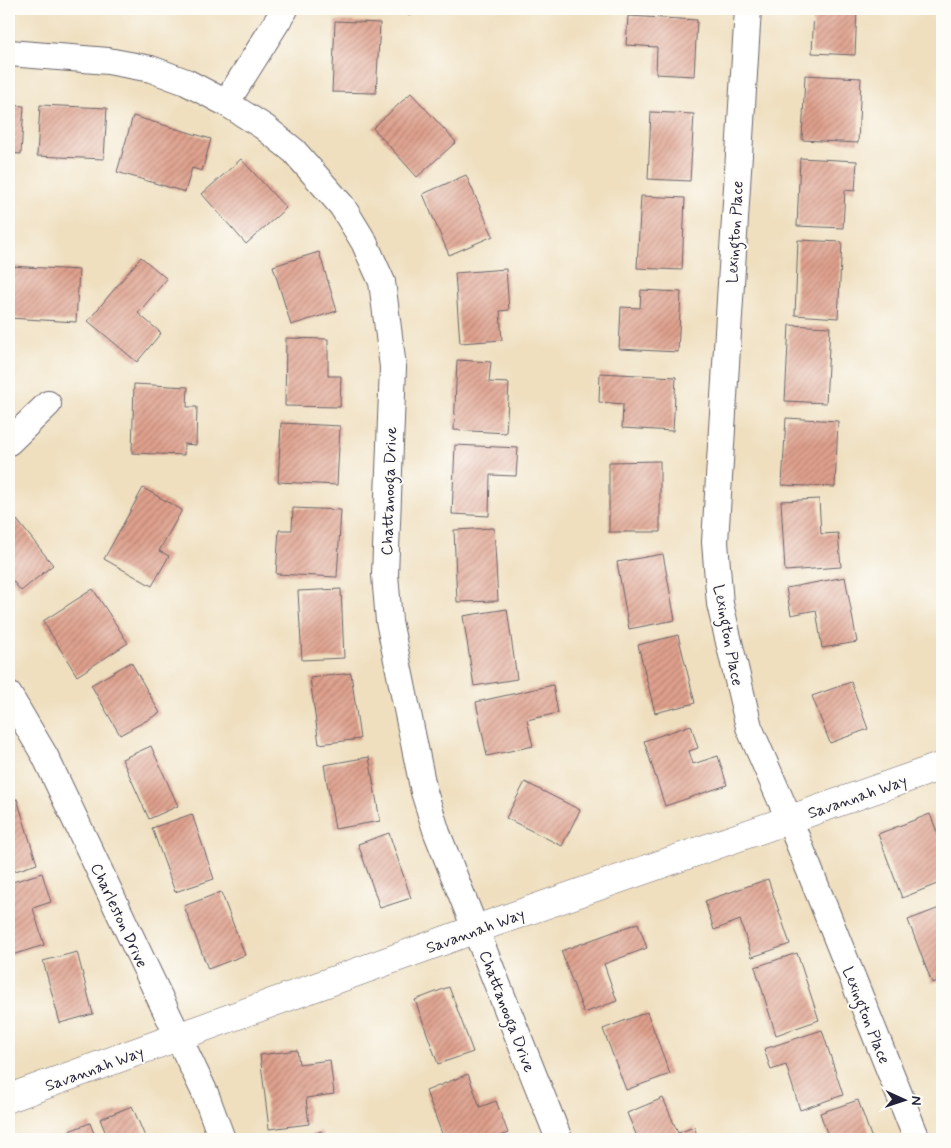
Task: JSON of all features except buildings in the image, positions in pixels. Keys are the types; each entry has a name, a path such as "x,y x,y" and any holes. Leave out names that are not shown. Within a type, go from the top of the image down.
{"street":[{"path":"226,103 285,9"},
{"name":"Lexington Place","path":"748,9 715,542 720,604 749,727 789,819 917,1139"},
{"name":"Chattanooga Drive","path":"9,54 108,61 151,69 186,82 226,103 264,127 294,150 342,206 364,242 382,282 393,367 385,575 389,621 424,792 437,833 559,1139"},
{"path":"9,442 48,404"},
{"name":"Charleston Drive","path":"9,695 45,756 205,1093 222,1139"},
{"name":"Savannah Way","path":"9,1098 476,929 942,766"}]}
